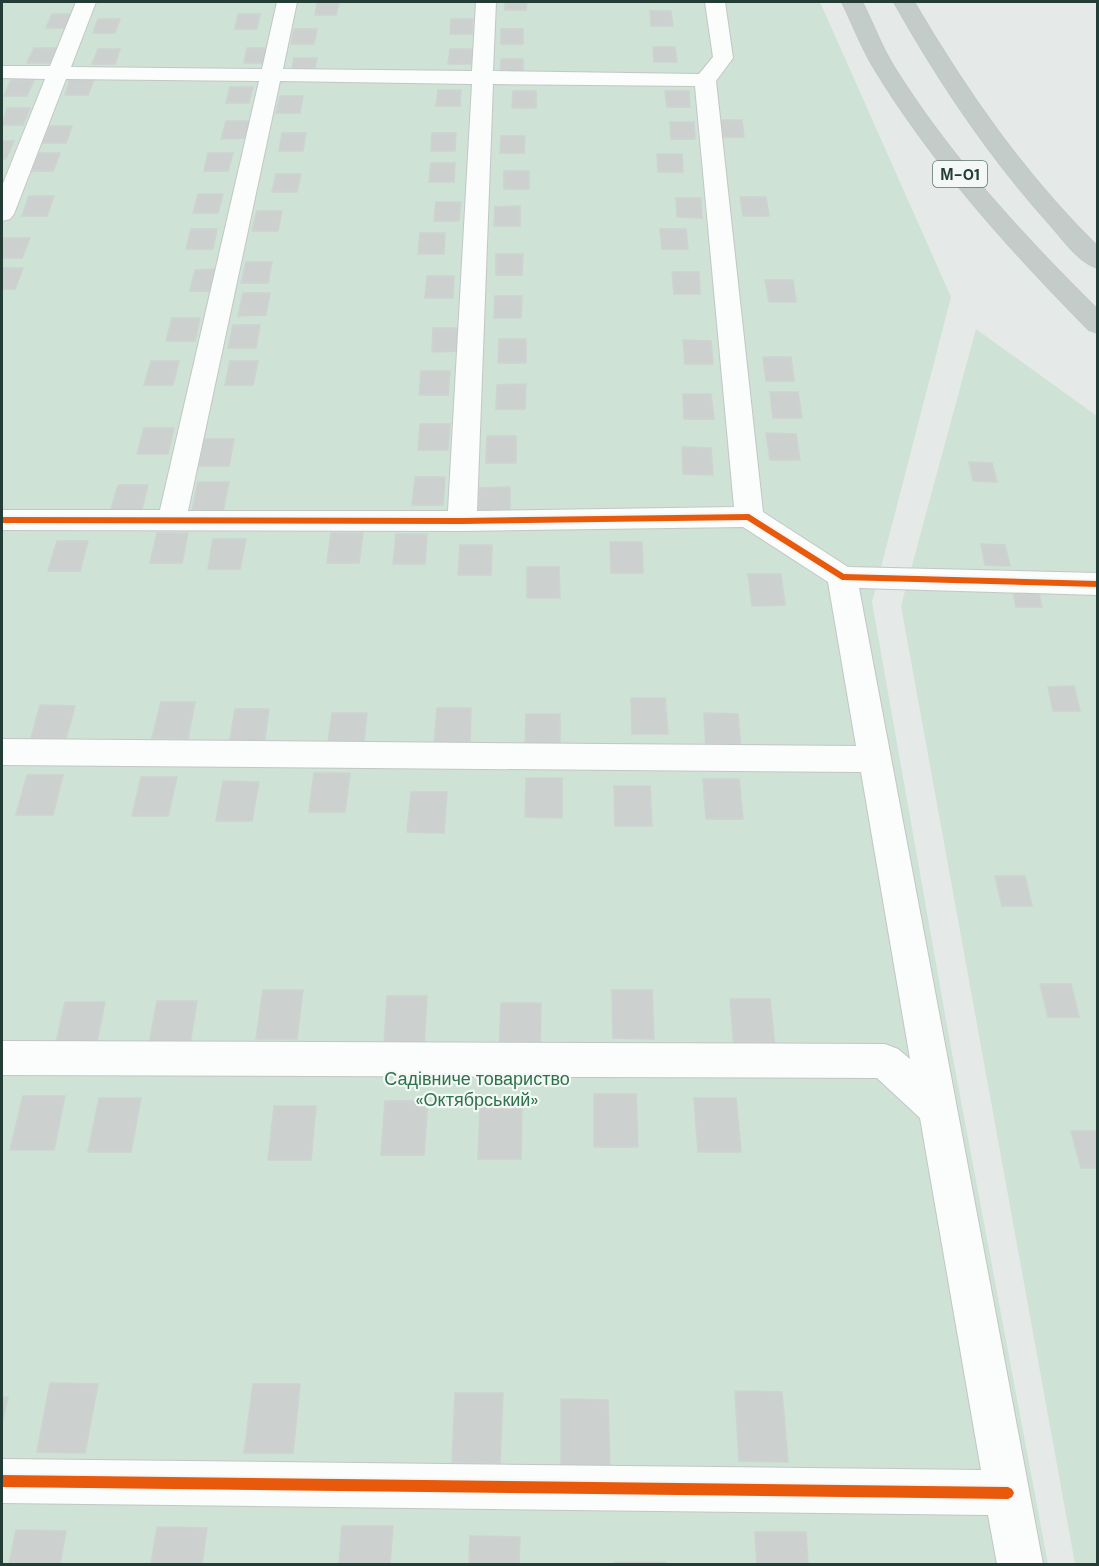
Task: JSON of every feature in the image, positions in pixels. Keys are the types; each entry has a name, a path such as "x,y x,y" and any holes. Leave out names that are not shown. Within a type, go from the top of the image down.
{"highway":[{"name":"М-01","path":"852,2 883,66 948,159 1034,261 1098,325"},
{"name":"М-01","path":"904,2 936,60 996,147 1098,261"}],"street":[{"path":"2,214 86,2"},
{"path":"172,520 287,2"},
{"path":"462,521 486,2"},
{"path":"715,2 723,58 705,80 749,517"},
{"path":"2,72 705,80"},
{"path":"2,520 462,521 749,517 842,577 1098,584"},
{"path":"842,577 1020,1564"},
{"path":"2,752 876,759"},
{"path":"2,1058 885,1061 939,1110"},
{"path":"2,1481 1008,1493"}],"green space":[{"name":"Садівниче товариство «Октябрський»","path":"2,2 820,2 951,297 872,602 949,1037 1048,1564 2,1564"},
{"path":"976,329 1097,416 1097,1564 1075,1564 901,606"}],"building":[{"path":"317,2 339,2 336,15 315,15"},
{"path":"505,2 527,2 526,10 505,10"},
{"path":"650,11 671,11 673,26 651,26"},
{"path":"52,14 74,14 69,28 46,28"},
{"path":"238,14 260,14 257,29 235,29"},
{"path":"98,19 120,19 115,33 93,33"},
{"path":"451,19 473,19 472,34 450,34"},
{"path":"294,29 317,29 314,44 291,44"},
{"path":"501,29 523,29 523,44 501,44"},
{"path":"653,47 675,47 677,62 654,62"},
{"path":"34,48 56,48 50,63 27,63"},
{"path":"247,48 270,48 266,63 244,63"},
{"path":"98,49 120,49 115,64 92,64"},
{"path":"450,49 472,49 471,64 448,64"},
{"path":"294,58 317,58 314,74 291,74"},
{"path":"501,59 523,59 523,74 500,75"},
{"path":"70,79 94,79 88,95 65,95"},
{"path":"11,80 34,80 27,96 4,96"},
{"path":"230,87 253,87 249,103 226,103"},
{"path":"438,90 461,90 460,106 436,106"},
{"path":"513,91 536,91 536,108 512,108"},
{"path":"665,91 689,91 690,107 667,107"},
{"path":"280,96 303,96 300,113 276,113"},
{"path":"7,108 30,108 23,125 2,125"},
{"path":"718,120 742,120 744,137 720,137"},
{"path":"226,121 250,121 245,138 221,139"},
{"path":"670,122 694,122 695,139 671,139"},
{"path":"49,126 72,126 66,143 42,143"},
{"path":"282,133 306,133 303,151 279,151"},
{"path":"432,133 456,133 455,151 431,151"},
{"path":"501,136 525,136 524,153 500,153"},
{"path":"2,141 14,141 6,159 2,159"},
{"path":"35,153 60,153 53,171 29,171"},
{"path":"208,153 233,153 228,171 204,171"},
{"path":"657,154 682,154 683,172 658,172"},
{"path":"431,163 455,163 454,182 429,182"},
{"path":"504,171 529,171 529,189 504,189"},
{"path":"276,174 301,174 297,192 272,192"},
{"path":"198,194 223,194 218,213 193,213"},
{"path":"29,196 54,196 47,216 22,216"},
{"path":"740,197 766,197 769,216 743,216"},
{"path":"676,198 701,198 702,218 677,217"},
{"path":"436,202 461,202 459,221 434,221"},
{"path":"520,206 520,226 494,226 495,207"},
{"path":"257,211 282,211 278,231 252,231"},
{"path":"191,229 217,229 213,249 186,249"},
{"path":"660,229 686,229 688,249 662,249"},
{"path":"420,233 445,233 444,254 418,254"},
{"path":"4,238 30,238 22,258 2,258"},
{"path":"496,254 523,254 522,275 496,275"},
{"path":"246,262 272,262 268,283 241,283"},
{"path":"2,268 23,268 15,289 2,289"},
{"path":"222,269 217,291 190,291 195,270"},
{"path":"672,272 699,272 700,294 674,294"},
{"path":"427,276 454,276 453,298 425,298"},
{"path":"765,280 793,280 796,302 769,302"},
{"path":"243,293 270,293 266,315 238,316"},
{"path":"495,296 522,296 521,318 494,318"},
{"path":"172,318 200,318 195,341 166,341"},
{"path":"233,325 260,325 256,348 228,348"},
{"path":"433,328 461,328 460,351 432,352"},
{"path":"499,339 526,339 526,363 498,363"},
{"path":"683,340 711,341 713,364 685,364"},
{"path":"763,357 791,357 794,381 766,381"},
{"path":"151,361 179,361 173,385 144,385"},
{"path":"230,361 258,361 253,385 225,385"},
{"path":"421,371 450,371 448,395 419,395"},
{"path":"526,384 525,409 496,409 497,385"},
{"path":"770,392 798,392 802,418 773,418"},
{"path":"683,394 711,394 714,419 684,419"},
{"path":"420,424 450,424 448,450 418,450"},
{"path":"144,428 174,428 168,454 137,454"},
{"path":"766,433 796,434 800,460 770,460"},
{"path":"487,436 516,436 516,463 486,463"},
{"path":"204,439 234,439 229,466 199,466"},
{"path":"682,447 711,448 713,475 683,474"},
{"path":"969,462 992,463 997,482 973,481"},
{"path":"415,477 445,477 443,505 412,505"},
{"path":"198,482 229,482 223,511 192,511"},
{"path":"118,485 148,485 141,513 110,513"},
{"path":"510,487 510,516 478,516 479,488"},
{"path":"157,533 188,533 182,563 150,563"},
{"path":"331,533 363,533 359,563 327,563"},
{"path":"396,534 427,534 425,564 393,564"},
{"path":"213,539 246,539 240,569 208,569"},
{"path":"57,541 88,541 80,571 48,571"},
{"path":"610,542 642,542 643,573 611,573"},
{"path":"981,544 1005,545 1010,566 985,565"},
{"path":"460,545 492,545 491,575 458,575"},
{"path":"527,567 559,567 560,598 527,598"},
{"path":"748,574 781,574 785,605 752,606"},
{"path":"1012,585 1037,585 1042,607 1016,607"},
{"path":"1074,686 1080,711 1053,711 1048,687"},
{"path":"631,698 665,698 668,734 632,734"},
{"path":"161,702 195,702 188,739 152,738"},
{"path":"40,705 75,706 65,742 30,742"},
{"path":"437,708 471,708 470,745 434,745"},
{"path":"235,709 269,709 264,746 229,746"},
{"path":"332,713 367,713 363,750 327,750"},
{"path":"704,713 738,714 741,751 706,750"},
{"path":"526,714 560,714 560,751 525,751"},
{"path":"314,773 350,773 345,812 309,812"},
{"path":"27,775 63,775 53,815 16,815"},
{"path":"141,777 177,777 168,816 132,816"},
{"path":"526,778 562,778 562,818 525,817"},
{"path":"703,779 739,779 743,819 706,819"},
{"path":"223,781 259,782 252,821 216,821"},
{"path":"614,786 650,786 652,826 615,826"},
{"path":"411,792 447,792 444,833 407,832"},
{"path":"995,876 1025,876 1032,906 1002,906"},
{"path":"1040,984 1071,984 1079,1017 1048,1017"},
{"path":"263,990 303,990 297,1039 256,1039"},
{"path":"612,990 652,990 654,1039 613,1038"},
{"path":"387,996 427,996 424,1045 384,1045"},
{"path":"730,999 770,999 775,1048 734,1048"},
{"path":"157,1001 197,1001 189,1050 148,1050"},
{"path":"65,1002 105,1002 95,1052 54,1052"},
{"path":"501,1003 541,1003 540,1053 499,1052"},
{"path":"594,1094 636,1094 638,1147 594,1147"},
{"path":"23,1096 65,1096 54,1150 10,1150"},
{"path":"99,1098 141,1098 131,1152 88,1152"},
{"path":"694,1098 736,1098 741,1152 698,1152"},
{"path":"385,1101 428,1101 424,1155 381,1155"},
{"path":"480,1105 522,1105 521,1159 478,1159"},
{"path":"274,1106 316,1106 311,1160 268,1160"},
{"path":"1071,1131 1098,1131 1098,1168 1081,1168"},
{"path":"50,1383 98,1384 85,1453 37,1452"},
{"path":"253,1384 300,1384 293,1453 244,1453"},
{"path":"735,1391 782,1392 788,1462 739,1461"},
{"path":"455,1393 503,1393 500,1463 452,1462"},
{"path":"2,1397 8,1397 2,1424"},
{"path":"561,1399 608,1400 610,1469 561,1468"},
{"path":"342,1526 393,1526 390,1564 339,1564"},
{"path":"157,1527 207,1528 202,1564 151,1564"},
{"path":"16,1530 66,1531 60,1564 9,1564"},
{"path":"755,1532 806,1532 808,1564 757,1564"},
{"path":"470,1536 520,1537 519,1564 469,1564"},
{"path":"615,1562 665,1562 665,1564 615,1564"}],"cycle path":[{"path":"2,520 462,521 749,517 842,577 1098,584"},
{"path":"2,1481 1008,1493"}]}
